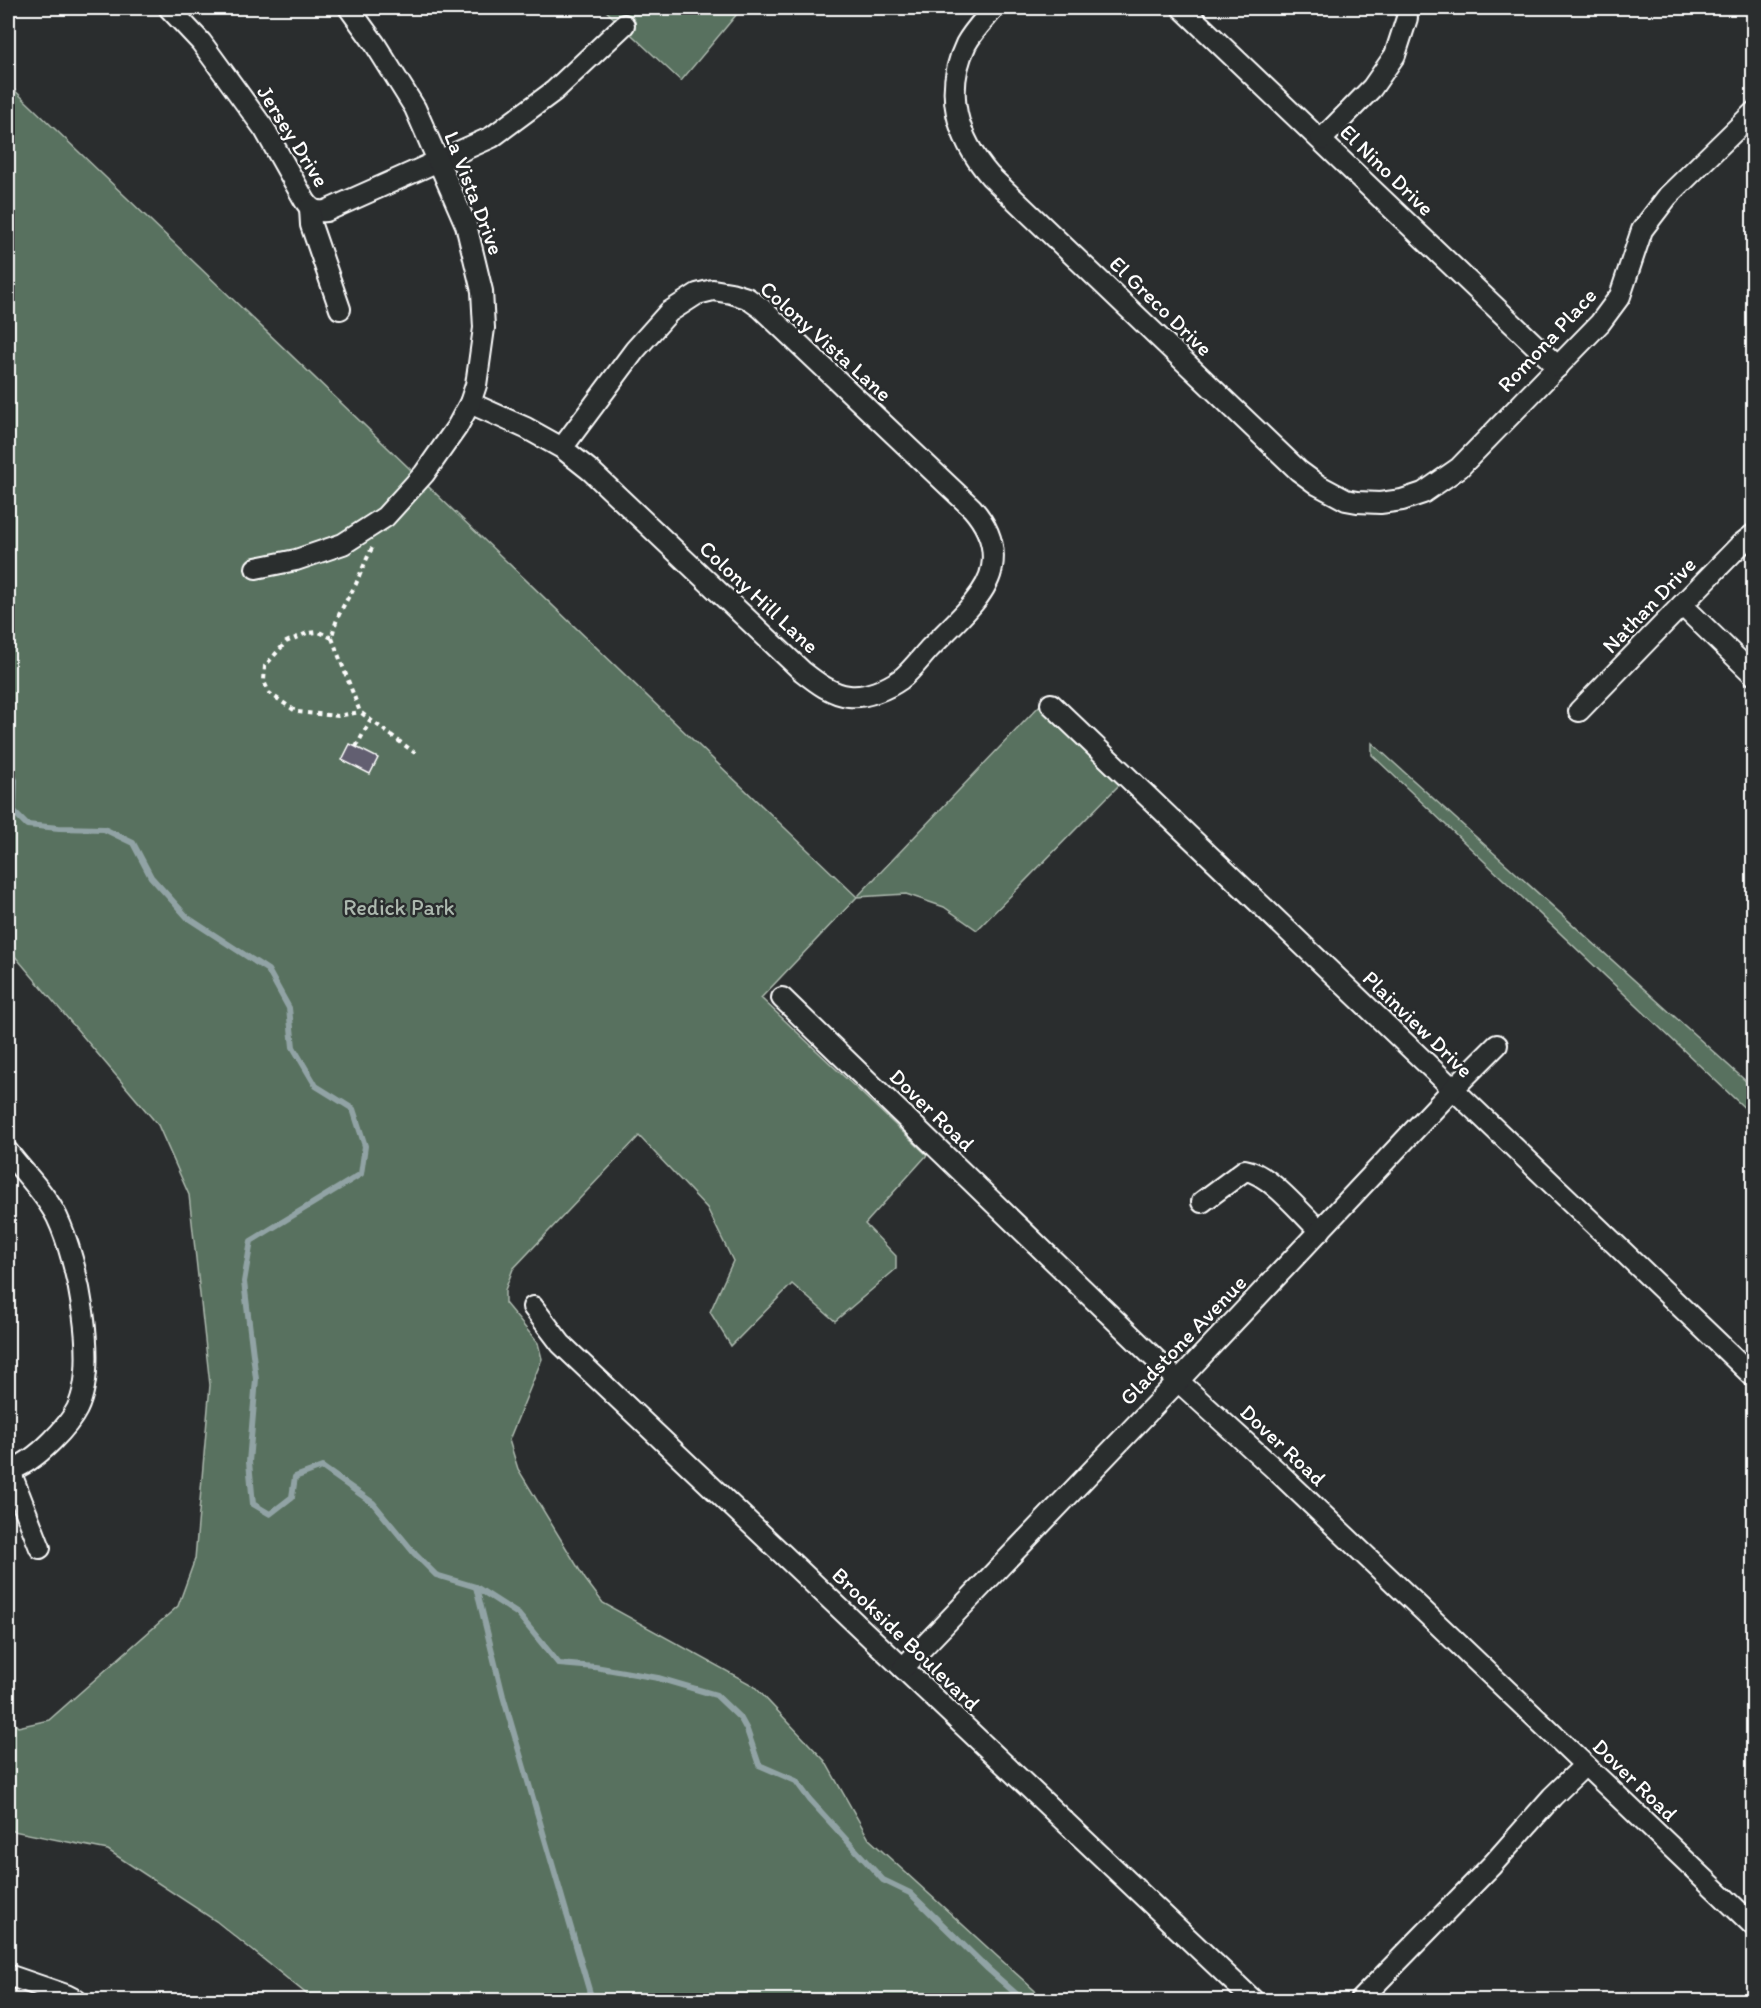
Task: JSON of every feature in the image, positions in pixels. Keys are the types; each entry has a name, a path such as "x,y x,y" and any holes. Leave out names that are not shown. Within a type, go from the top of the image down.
{"street":[{"name":"Jersey Drive","path":"169,8 201,42 265,130 307,205 318,212 326,211 492,137 554,91 624,25"},
{"name":"La Vista Drive","path":"256,568 296,560 343,544 386,517 424,474 457,427 470,403 476,385 484,328 482,291 466,225 415,108 375,44 349,8"},
{"name":"El Greco Drive","path":"994,8 967,43 955,77 954,95 961,131 976,160 1299,471 1318,485 1346,500 1380,503"},
{"name":"El Nino Drive","path":"1182,8 1558,367"},
{"path":"1321,140 1372,88 1395,56 1407,18"},
{"name":"Romona Place","path":"1380,503 1402,500 1423,493 1442,482 1459,468 1558,367 1599,323 1620,296 1642,230 1668,196 1754,112"},
{"path":"307,205 311,225 340,309"},
{"name":"Colony Vista Lane","path":"562,448 635,350 669,312 697,294 713,290 731,292 747,298 760,308 972,508 987,530 993,556"},
{"name":"Colony Hill Lane","path":"470,403 526,428 562,448 591,471 802,671 832,692 850,697 868,694 886,688 902,678 976,599 989,579 993,556"},
{"name":"Nathan Drive","path":"1579,711 1754,534"},
{"path":"1682,605 1754,675"},
{"name":"Plainview Drive","path":"1051,704 1754,1377"},
{"name":"Dover Road","path":"782,998 1178,1381 1279,1473 1754,1926"},
{"name":"Gladstone Avenue","path":"903,1668 1497,1045"},
{"path":"8,1152 56,1216 76,1277 87,1349 84,1388 78,1408 68,1424 40,1453 9,1471 40,1548"},
{"path":"1202,1202 1245,1170 1254,1172 1266,1179 1320,1231"},
{"name":"Brookside Boulevard","path":"532,1307 561,1344 1253,2001"},
{"path":"1360,2001 1492,1865 1552,1797 1585,1765"},
{"path":"8,1976 66,1995 76,2001"}],"path":[{"path":"372,546 341,610 332,638 360,712 415,753"},
{"path":"332,638 319,632 307,633 286,642 265,666 264,681 269,693 297,712 338,716 360,712"},
{"path":"356,747 371,721"}],"green space":[{"path":"603,8 742,8 681,81"},
{"name":"Redick Park","path":"8,84 857,897 761,998 927,1155 865,1224 896,1256 896,1269 835,1321 792,1284 731,1346 710,1312 733,1261 707,1208 639,1136 513,1269 505,1290 505,1303 538,1343 542,1359 509,1440 518,1469 585,1579 603,1603 754,1686 825,1761 869,1839 1045,2000 314,2000 216,1921 108,1850 8,1830 8,1717 18,1727 49,1720 178,1606 195,1559 210,1385 189,1195 158,1125 8,948"},
{"path":"1041,704 1123,781 977,930 944,907 906,894 857,897"},
{"path":"1372,743 1748,1083 1753,1078 1753,1116 1372,755"}],"building":[{"path":"350,744 378,758 370,774 342,760"}],"waterway":[{"path":"8,765 15,780 14,812 27,825 104,829 133,843 151,877 188,918 268,970 289,1008 293,1047 316,1086 353,1109 365,1146 361,1174 251,1241 244,1282 256,1379 249,1462 253,1504 270,1514 292,1497 295,1477 322,1467 373,1503 415,1554 436,1575 476,1587 518,1614 559,1664 595,1667 658,1678 716,1695 741,1719 759,1765 796,1781 810,1800 883,1880 910,1893 1023,2000"},
{"path":"476,1587 503,1696 592,2000"}]}
